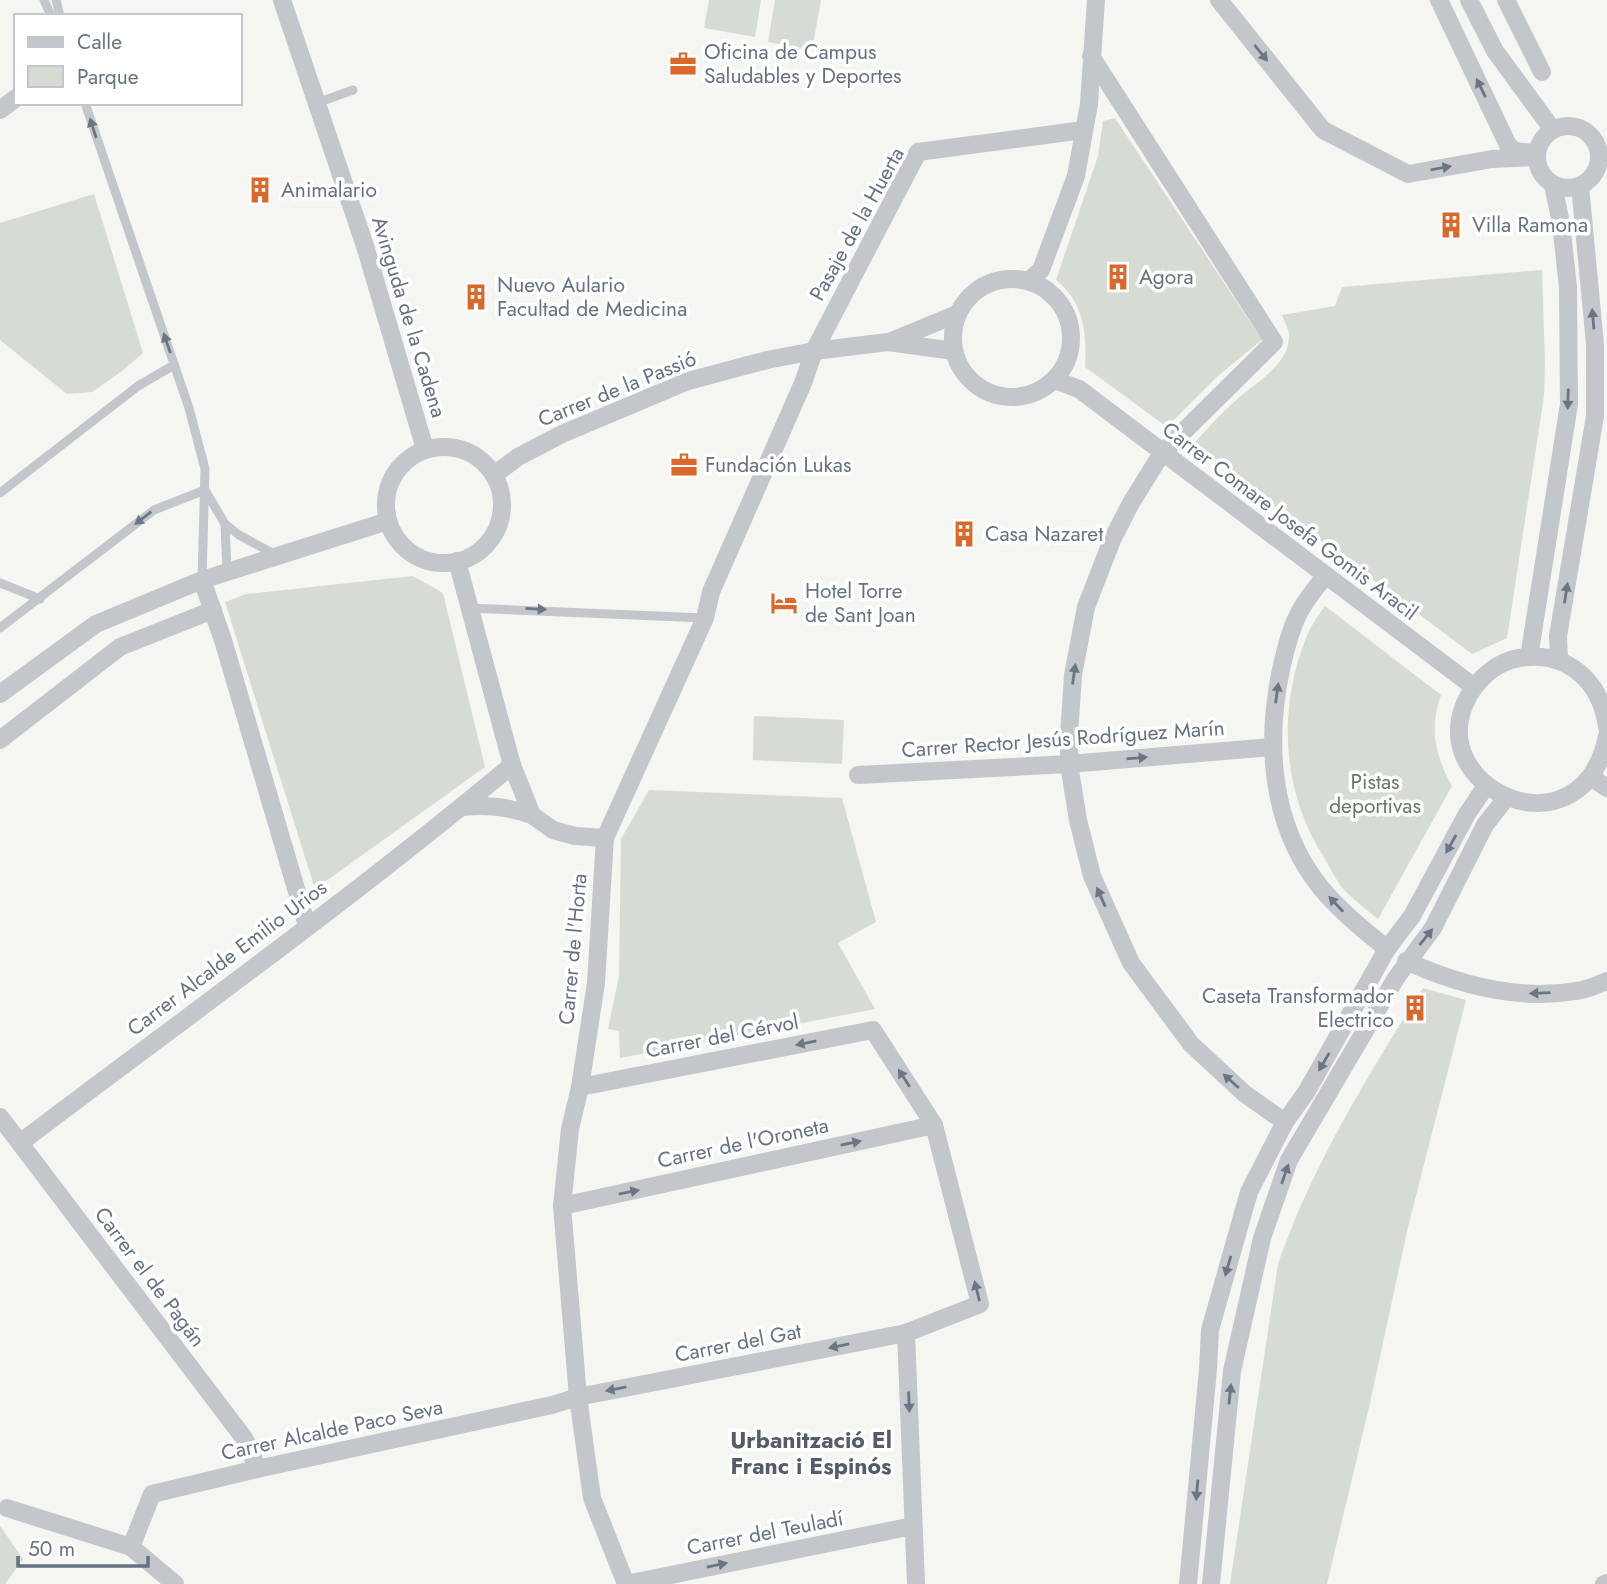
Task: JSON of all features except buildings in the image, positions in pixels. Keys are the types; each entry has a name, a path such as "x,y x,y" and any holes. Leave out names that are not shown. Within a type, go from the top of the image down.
{"street":[{"name":"Avinguda de la Cadena","path":"282,0 365,246 425,449"},
{"path":"1037,279 1076,176 1089,104 1096,0"},
{"path":"1219,0 1323,130 1408,174 1492,159 1536,156"},
{"path":"1439,0 1508,145 1515,151 1536,156"},
{"path":"1469,0 1495,51 1553,130"},
{"path":"1506,0 1542,72"},
{"path":"1091,56 1275,342 1162,453 1142,483 1112,540 1086,607 1073,676 1069,764 1078,820 1092,876 1138,975 1191,1044 1245,1094 1286,1122"},
{"path":"1567,126 1577,127 1602,146 1598,166 1593,175 1580,186 1569,189 1553,185 1543,176 1536,156 1542,139 1553,130 1567,126"},
{"name":"Pasaje de la Huerta","path":"814,351 918,152 1084,130"},
{"path":"1530,657 1569,404 1568,287 1561,223 1553,185"},
{"path":"1559,661 1558,636 1595,416 1595,344 1580,186"},
{"path":"1037,279 1062,306 1070,322 1072,339 1069,357 1060,373 1034,394 1016,398 998,397 982,390 968,379 958,364 953,332 957,314 967,299 982,287 999,280 1037,279"},
{"name":"Carrer de la Passió","path":"888,342 957,314"},
{"name":"Carrer de la Passió","path":"494,475 519,457 562,434 688,381 814,351 888,342 954,351"},
{"name":"Carrer de l'Horta","path":"626,1584 592,1498 578,1397 562,1206 570,1129 580,1087 596,982 605,838 705,618 710,592 803,383 814,351"},
{"name":"Carrer Comare Josefa Gomis Aracil","path":"1060,373 1162,453 1474,687"},
{"path":"454,447 484,462 494,475 501,492 502,512 497,530 487,544 474,555 441,563 408,551 396,537 388,521 388,487 407,459 425,449 454,447"},
{"path":"0,694 96,624 227,571 388,521"},
{"path":"457,561 512,765 532,816"},
{"path":"1325,576 1299,612 1290,634 1277,688 1272,747 1274,776 1283,814 1299,855 1320,887 1350,919 1387,949"},
{"path":"202,580 307,926"},
{"path":"0,740 120,648 213,610"},
{"path":"1606,715 1598,694 1574,669 1559,661 1530,657 1499,665 1474,687 1465,702 1461,738 1465,756 1486,786 1506,798 1529,804 1553,801 1574,792 1591,777 1603,755 1607,736"},
{"name":"Carrer Rector Jesús Rodríguez Marín","path":"858,775 1069,764 1272,747"},
{"name":"Carrer Alcalde Emilio Urios","path":"20,1143 462,807 512,765"},
{"path":"1591,777 1607,788"},
{"path":"1188,1584 1210,1330 1249,1192 1286,1122 1307,1091 1387,949 1412,916 1467,814 1486,786"},
{"path":"1211,1584 1232,1371 1262,1238 1289,1160 1406,961 1433,928 1485,825 1506,798"},
{"path":"462,807 485,804 505,806 532,816 553,830 575,836 605,838"},
{"path":"1406,961 1444,978 1485,989 1528,993 1576,991 1606,983"},
{"name":"Carrer del Cérvol","path":"580,1087 873,1030 934,1125"},
{"name":"Carrer el de Pagán","path":"0,1117 244,1438 257,1468"},
{"name":"Carrer de l'Oroneta","path":"562,1206 934,1125"},
{"name":"Carrer del Gat","path":"578,1397 906,1333 980,1304 934,1125"},
{"path":"906,1333 916,1584"},
{"name":"Carrer Alcalde Paco Seva","path":"131,1547 152,1494 578,1397"},
{"path":"7,1508 131,1547 176,1584"},
{"name":"Carrer del Teuladí","path":"626,1584 913,1526"}],"lane":[{"path":"317,103 353,90"},
{"path":"86,105 189,408 205,469 202,580"},
{"path":"0,493 138,386 174,365"},
{"path":"205,491 225,524 277,556"},
{"path":"0,628 154,510 205,491"},
{"path":"225,524 227,571"},
{"path":"0,583 40,599"},
{"path":"468,608 705,618"}],"green space":[{"path":"709,0 761,0 755,37 704,28"},
{"path":"775,0 821,0 812,50 768,42"},
{"path":"1115,118 1262,340 1219,375 1167,427 1085,367 1082,319 1073,298 1056,280 1098,156 1103,121"},
{"path":"94,194 143,353 92,392 67,394 0,340 0,223"},
{"path":"1542,270 1544,396 1507,638 1472,654 1193,445 1224,412 1277,365 1287,347 1289,336 1282,315 1335,306 1342,287"},
{"path":"413,576 443,593 485,767 315,889 225,602 246,594"},
{"name":"Pistas deportivas","path":"1325,606 1441,695 1435,719 1436,742 1441,764 1452,786 1378,919 1349,895 1337,880 1311,834 1292,779 1288,751 1291,694 1306,638"},
{"path":"754,716 844,720 842,764 753,760"},
{"path":"649,790 842,798 876,922 838,943 875,1009 620,1058 619,1031 608,1029 619,976 621,839"},
{"path":"1423,988 1466,1000 1408,1227 1327,1584 1230,1584 1278,1264 1324,1157"},
{"path":"0,1526 23,1559 5,1584 0,1584"}],"place":[{"name":"Oficina de Campus Saludables y Deportes","path":"683,64"},
{"name":"Animalario","path":"260,190"},
{"name":"Villa Ramona","path":"1451,225"},
{"name":"Agora","path":"1118,277"},
{"name":"Nuevo Aulario Facultad de Medicina","path":"476,297"},
{"name":"Fundación Lukas","path":"684,465"},
{"name":"Casa Nazaret","path":"964,534"},
{"name":"Hotel Torre de Sant Joan","path":"784,603"},
{"name":"Caseta Transformador Electrico","path":"1415,1008"}],"district":[{"name":"Urbanització El Franc i Espinós","path":"811,1453"}]}
